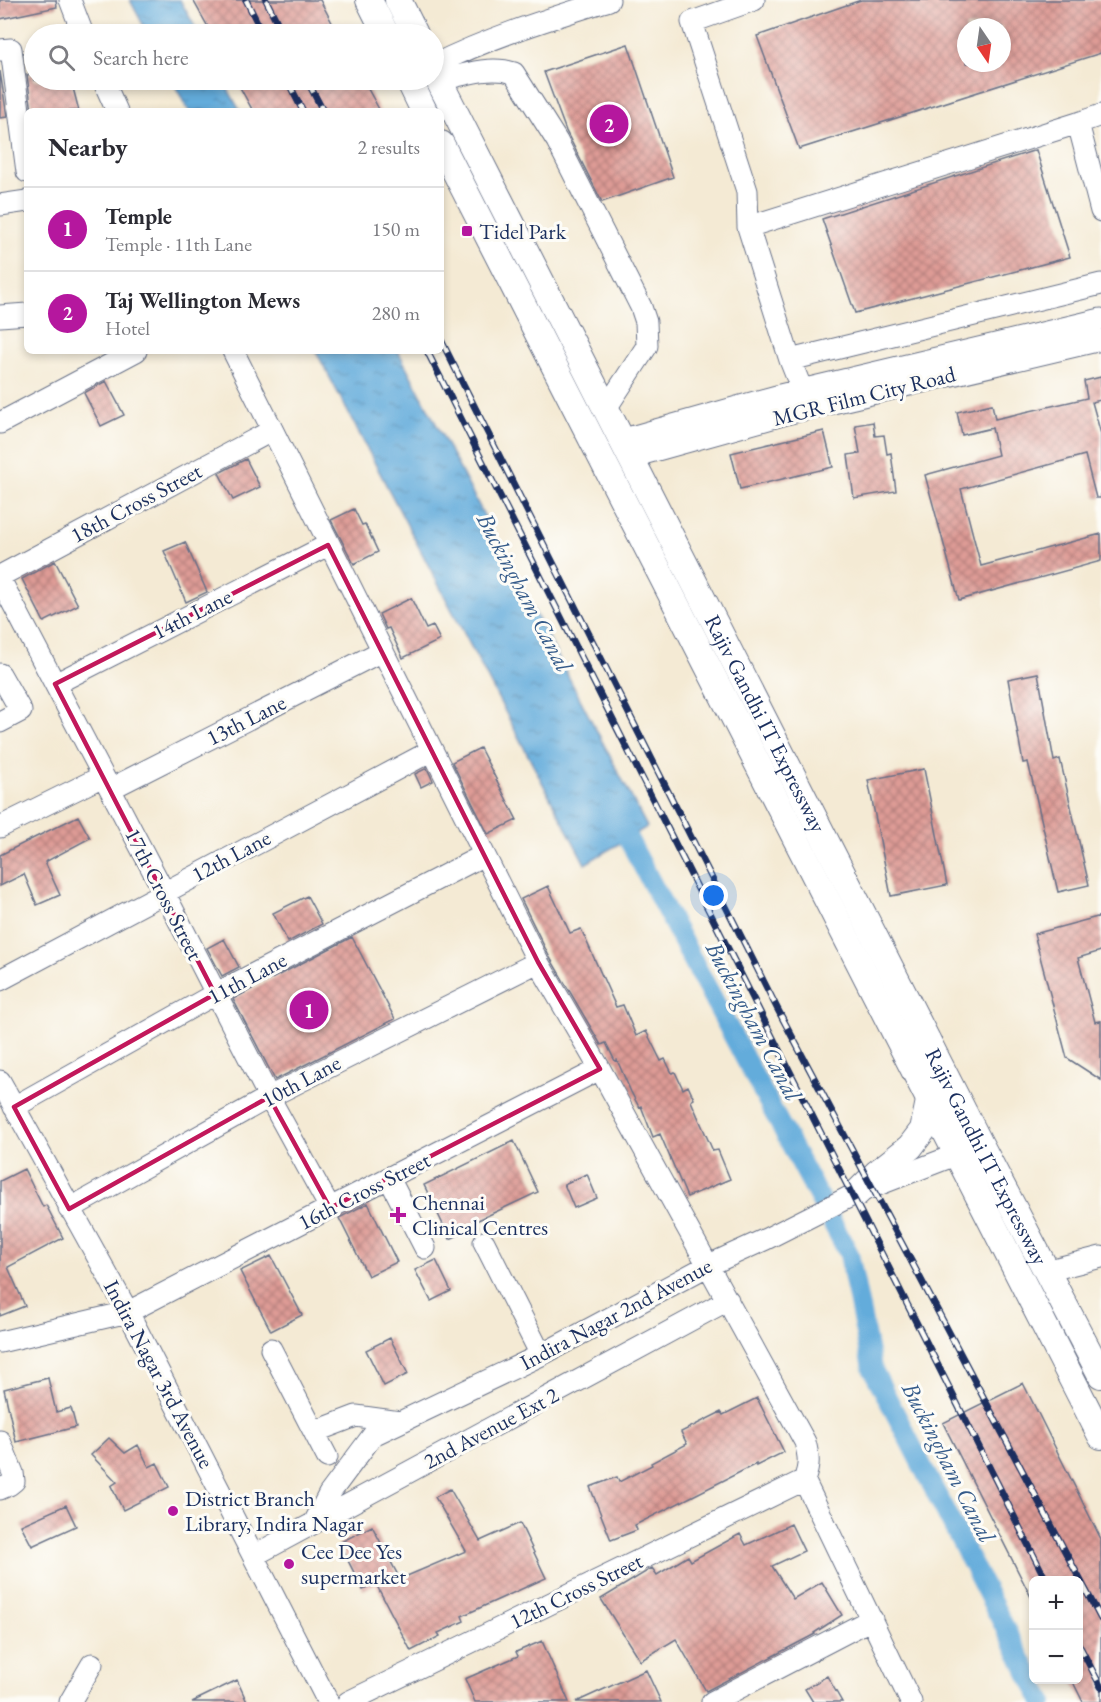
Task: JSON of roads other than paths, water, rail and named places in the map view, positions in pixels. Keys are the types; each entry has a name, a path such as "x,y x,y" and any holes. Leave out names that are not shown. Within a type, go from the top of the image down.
{"main road":[{"path":"369,0 381,24"},
{"path":"398,0 410,24"},
{"path":"414,90 423,108"},
{"name":"Rajiv Gandhi IT Expressway","path":"444,90 980,1144 1101,1375"},
{"name":"Rajiv Gandhi IT Expressway","path":"444,150 1101,1436"},
{"path":"857,1193 877,1173 910,1147 923,1130 929,1101"}],"street":[{"path":"70,0 79,24"},
{"path":"444,66 466,49 609,0"},
{"path":"754,0 692,22 747,191 748,227 790,360 802,390"},
{"path":"0,50 10,49 24,150"},
{"path":"444,73 507,71 514,73 557,141 641,308 646,322 647,346 605,410"},
{"path":"108,90 116,108"},
{"path":"748,227 1101,115"},
{"path":"1078,123 1101,211"},
{"path":"0,205 24,201"},
{"path":"790,360 1101,284"},
{"path":"0,316 24,315"},
{"path":"625,449 721,410 1101,319"},
{"name":"MGR Film City Road","path":"625,449 1101,340"},
{"path":"0,423 130,354"},
{"path":"234,354 538,962 805,1442 810,1457 804,1480 911,1702"},
{"name":"18th Cross Street","path":"0,577 271,431"},
{"name":"14th Lane","path":"55,684 328,545"},
{"name":"17th Cross Street","path":"0,577 215,994 330,1208"},
{"name":"13th Lane","path":"0,827 107,782 382,651"},
{"path":"0,674 21,711 0,722"},
{"name":"12th Lane","path":"0,980 431,750"},
{"name":"11th Lane","path":"14,1107 215,994 484,855"},
{"name":"10th Lane","path":"69,1209 269,1097 538,962"},
{"name":"16th Cross Street","path":"0,1342 128,1312 600,1070"},
{"name":"Indira Nagar 3rd Avenue","path":"0,1081 128,1312 328,1702"},
{"name":"Indira Nagar 2nd Avenue","path":"314,1523 329,1494 373,1435 541,1355 707,1266 857,1193 957,1156 980,1144"},
{"path":"389,1178 425,1248"},
{"path":"484,1242 541,1355"},
{"path":"1046,1271 1101,1257"},
{"name":"2nd Avenue Ext 2","path":"253,1556 728,1300"},
{"path":"271,1349 327,1456"},
{"path":"314,1432 356,1416 400,1422"},
{"path":"0,1441 14,1480 0,1490"},
{"name":"12th Cross Street","path":"348,1702 804,1480"},
{"path":"712,1702 872,1619"},
{"path":"70,1702 93,1664"}],"water":[{"path":"130,0 180,0 193,24 143,24"},
{"path":"177,90 228,90 238,108 187,108"},
{"path":"318,354 400,354 647,827 585,864"}],"waterway":[{"name":"Buckingham Canal","path":"616,816 849,1254 872,1368 1043,1702"}],"railway":[{"path":"246,0 258,24"},
{"path":"266,0 278,24"},
{"path":"292,90 301,108"},
{"path":"312,90 321,108"},
{"path":"444,346 777,1008 1101,1619"},
{"path":"429,354 1044,1576"},
{"path":"1083,1653 1101,1687"}],"place":[{"name":"Taj Wellington Mews","path":"609,124"},
{"name":"Tidel Park","path":"467,231"},
{"name":"Temple","path":"309,1010"},
{"name":"Chennai Clinical Centres","path":"398,1215"},
{"name":"District Branch Library, Indira Nagar","path":"173,1511"},
{"name":"Cee Dee Yes supermarket","path":"289,1564"}]}
